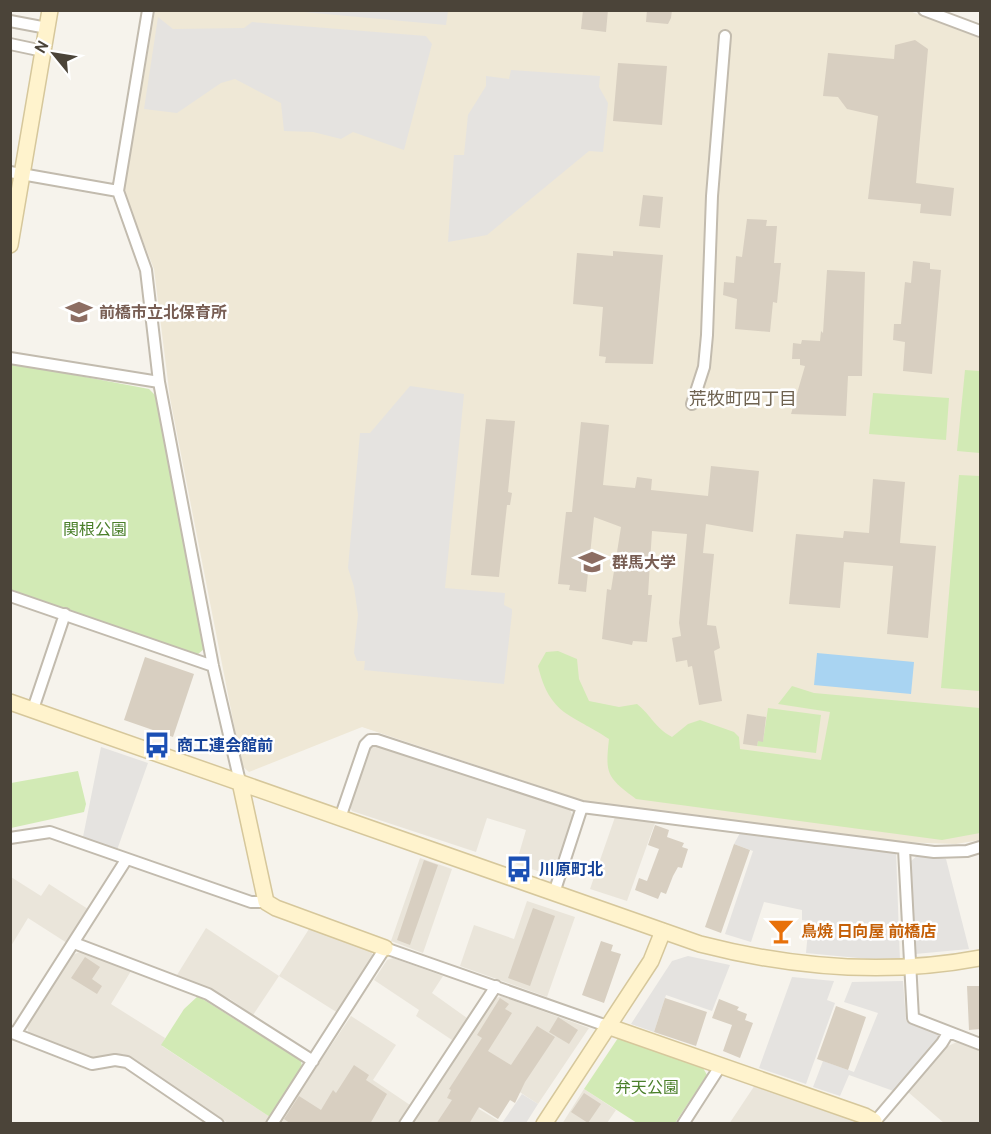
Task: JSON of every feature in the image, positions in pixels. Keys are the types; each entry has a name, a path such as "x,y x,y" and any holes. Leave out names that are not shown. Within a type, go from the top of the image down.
{"street":[{"path":"10,245 16,174 50,10"},
{"path":"147,10 118,191 146,270 159,382 213,666 266,902"},
{"path":"924,10 981,31"},
{"path":"10,21 47,28"},
{"path":"692,404 704,367 707,335 712,196 725,36"},
{"path":"10,44 43,51"},
{"path":"16,174 118,191"},
{"path":"10,358 159,382"},
{"path":"10,596 213,666"},
{"path":"33,709 65,615"},
{"path":"10,702 663,931 728,951 792,964 863,969 910,968 981,958"},
{"path":"340,818 365,745 373,739 582,807 904,849 950,853 981,848"},
{"path":"554,893 582,807"},
{"path":"10,838 50,832 251,902 266,902 276,908 385,948 865,1116 874,1122 948,1033"},
{"path":"904,849 913,1018 981,1044"},
{"path":"126,860 74,943 13,1033 92,1064 115,1060 128,1062 218,1124"},
{"path":"544,1124 651,961 663,931"},
{"path":"74,943 208,994 313,1061"},
{"path":"272,1124 385,948"},
{"path":"405,1124 496,986"},
{"path":"683,1124 721,1065"}],"shaded area":[{"name":"群馬大学","path":"907,10 980,38 980,840 956,844 899,842 584,801 362,727 249,772 242,766 170,398 154,269 124,193 155,11"},
{"path":"293,11 448,11 446,25"},
{"path":"158,17 173,29 244,28 252,22 426,36 432,44 404,150 353,132 341,139 313,132 284,131 281,103 235,79 221,83 177,113 144,109"},
{"path":"511,70 600,76 599,87 608,103 603,152 589,151 487,235 448,242 454,155 464,155 468,115 486,86 486,76 509,79"},
{"path":"410,386 464,394 445,588 505,593 504,605 512,609 512,613 504,684 364,670 365,661 357,661 354,653 358,615 354,587 348,568 360,433 370,433"},
{"path":"376,745 570,810 573,817 553,876 516,864 526,830 487,818 476,852 352,811 350,807 370,748"},
{"path":"101,747 148,763 117,850 83,837"},
{"path":"615,817 655,823 627,901 590,889"},
{"path":"740,833 896,851 900,962 806,953 809,921 802,920 802,910 764,902 751,942 725,934 753,851 734,844"},
{"path":"918,855 946,859 969,949 915,954 911,861"},
{"path":"420,858 452,869 423,953 391,941"},
{"path":"11,877 41,896 49,884 88,909 67,943 28,918 11,946"},
{"path":"527,901 575,917 547,997 460,966 474,925 514,939"},
{"path":"206,928 279,976 253,1015 230,999 177,975"},
{"path":"309,929 371,951 374,958 338,1013 279,976"},
{"path":"80,952 131,971 111,1004 165,1038 162,1046 270,1117 265,1123 228,1123 123,1054 86,1058 29,1034 27,1026 72,955"},
{"path":"688,956 730,965 712,1011 666,995 654,1032 631,1024 672,961"},
{"path":"393,958 443,976 432,993 467,1018 452,1040 416,1016 419,1010 374,980 387,960"},
{"path":"792,977 834,981 827,1000 835,1003 806,1084 759,1068"},
{"path":"903,981 906,1020 910,1024 940,1034 943,1042 899,1093 849,1075 840,1096 813,1087 823,1061 854,1072 878,1013 844,1002 852,982"},
{"path":"501,996 589,1028 538,1104 498,1078 479,1109 502,1123 412,1124 494,999"},
{"path":"351,1016 396,1045 373,1080 410,1105 398,1123 278,1124"},
{"path":"957,1042 980,1051 980,1123 944,1123 908,1092 948,1046"},
{"path":"755,1085 860,1122 860,1123 729,1124"},
{"path":"584,1089 616,1110 607,1123 562,1124"},
{"path":"522,1094 538,1104 526,1123 502,1123"}],"green space":[{"name":"関根公園","path":"11,363 149,389 156,396 204,649 197,655 11,590"},
{"path":"965,370 980,371 980,453 957,451"},
{"path":"873,393 949,398 946,440 869,434"},
{"path":"959,475 980,476 980,691 941,688"},
{"path":"558,651 577,659 579,679 589,701 619,707 637,704 672,737 688,724 700,720 734,732 739,737 740,749 821,760 830,712 778,704 792,686 814,693 980,708 980,833 942,840 636,799 610,774 607,760 609,739 564,712 549,695 538,666 546,652"},
{"path":"768,708 821,715 816,753 757,746 758,741 763,741"},
{"path":"78,771 86,804 84,812 11,828 11,783"},
{"path":"198,996 301,1061 302,1067 270,1117 161,1045 184,1009"},
{"name":"弁天公園","path":"618,1038 703,1068 707,1075 675,1123 637,1123 584,1089"}],"water":[{"path":"817,653 914,662 911,694 814,685"}],"building":[{"path":"583,10 608,10 606,32 581,29"},
{"path":"647,10 672,10 671,18 668,24 646,22"},
{"path":"915,40 928,49 916,183 954,188 951,216 920,213 921,204 868,199 878,116 847,109 838,97 823,96 828,53 894,59 895,45"},
{"path":"618,63 667,66 662,125 613,121"},
{"path":"643,195 663,197 660,228 639,226"},
{"path":"747,219 767,220 766,226 777,226 774,263 781,263 777,303 773,302 770,332 735,329 737,299 723,295 724,282 734,283 736,256 742,257"},
{"path":"613,251 663,255 653,364 605,363 606,357 599,356 603,307 573,304 577,253 613,256"},
{"path":"913,261 930,263 930,269 941,270 932,374 903,371 905,342 893,340 894,324 901,324 905,282 911,283"},
{"path":"827,270 865,272 862,376 848,376 846,416 791,414 805,366 800,365 800,359 792,359 793,343 801,344 802,340 820,341 821,331 823,333"},
{"path":"486,419 515,421 508,492 512,493 510,505 507,505 499,577 471,575"},
{"path":"581,422 609,425 603,485 635,488 637,477 652,479 651,490 708,496 711,466 759,471 753,532 706,524 703,553 714,554 707,625 716,626 720,648 714,651 722,701 699,705 692,666 688,667 687,660 676,662 672,638 681,636 679,623 687,534 652,531 648,595 652,595 647,642 633,641 632,645 602,639 607,589 611,590 621,527 594,517 586,592 569,590 570,585 558,584 566,512 572,512"},
{"path":"873,479 905,482 900,543 936,546 928,638 887,634 893,566 844,562 840,608 789,604 796,534 843,538 844,531 869,533"},
{"path":"145,657 194,674 173,737 124,720"},
{"path":"747,714 766,717 763,742 758,741 757,746 743,744"},
{"path":"655,825 669,830 667,837 684,843 682,847 688,849 682,868 678,867 666,894 661,892 658,899 635,890 639,878 647,881 659,849 648,845"},
{"path":"734,844 750,850 721,933 705,927"},
{"path":"424,860 438,865 410,945 397,940"},
{"path":"533,908 555,916 530,986 508,978"},
{"path":"601,941 613,945 611,951 621,954 604,1003 582,995"},
{"path":"85,957 100,967 92,979 102,986 97,994 71,978"},
{"path":"967,986 981,986 981,1029 969,1030"},
{"path":"500,998 509,1004 505,1009 512,1013 488,1051 511,1065 537,1026 555,1037 525,1082 515,1103 510,1100 498,1119 479,1107 469,1124 436,1124 452,1100 447,1098 451,1090 449,1089 482,1038 477,1035"},
{"path":"665,998 707,1012 696,1046 654,1032"},
{"path":"719,999 739,1007 737,1010 747,1014 745,1020 753,1023 740,1058 723,1051 732,1025 712,1018"},
{"path":"836,1006 866,1017 848,1070 817,1059"},
{"path":"558,1017 578,1030 569,1044 549,1032"},
{"path":"354,1065 369,1075 366,1080 387,1094 370,1124 291,1124 284,1119 299,1096 321,1110 333,1090 336,1093"},
{"path":"584,1093 601,1104 588,1123 571,1112"}],"place":[{"name":"前橋市立北保育所","path":"79,312"},
{"name":"群馬大学","path":"592,562"},
{"name":"商工連会館前","path":"157,745"},
{"name":"川原町北","path":"519,869"},
{"name":"鳥焼 日向屋 前橋店","path":"781,931"}],"district":[{"name":"荒牧町四丁目","path":"743,399"}]}
